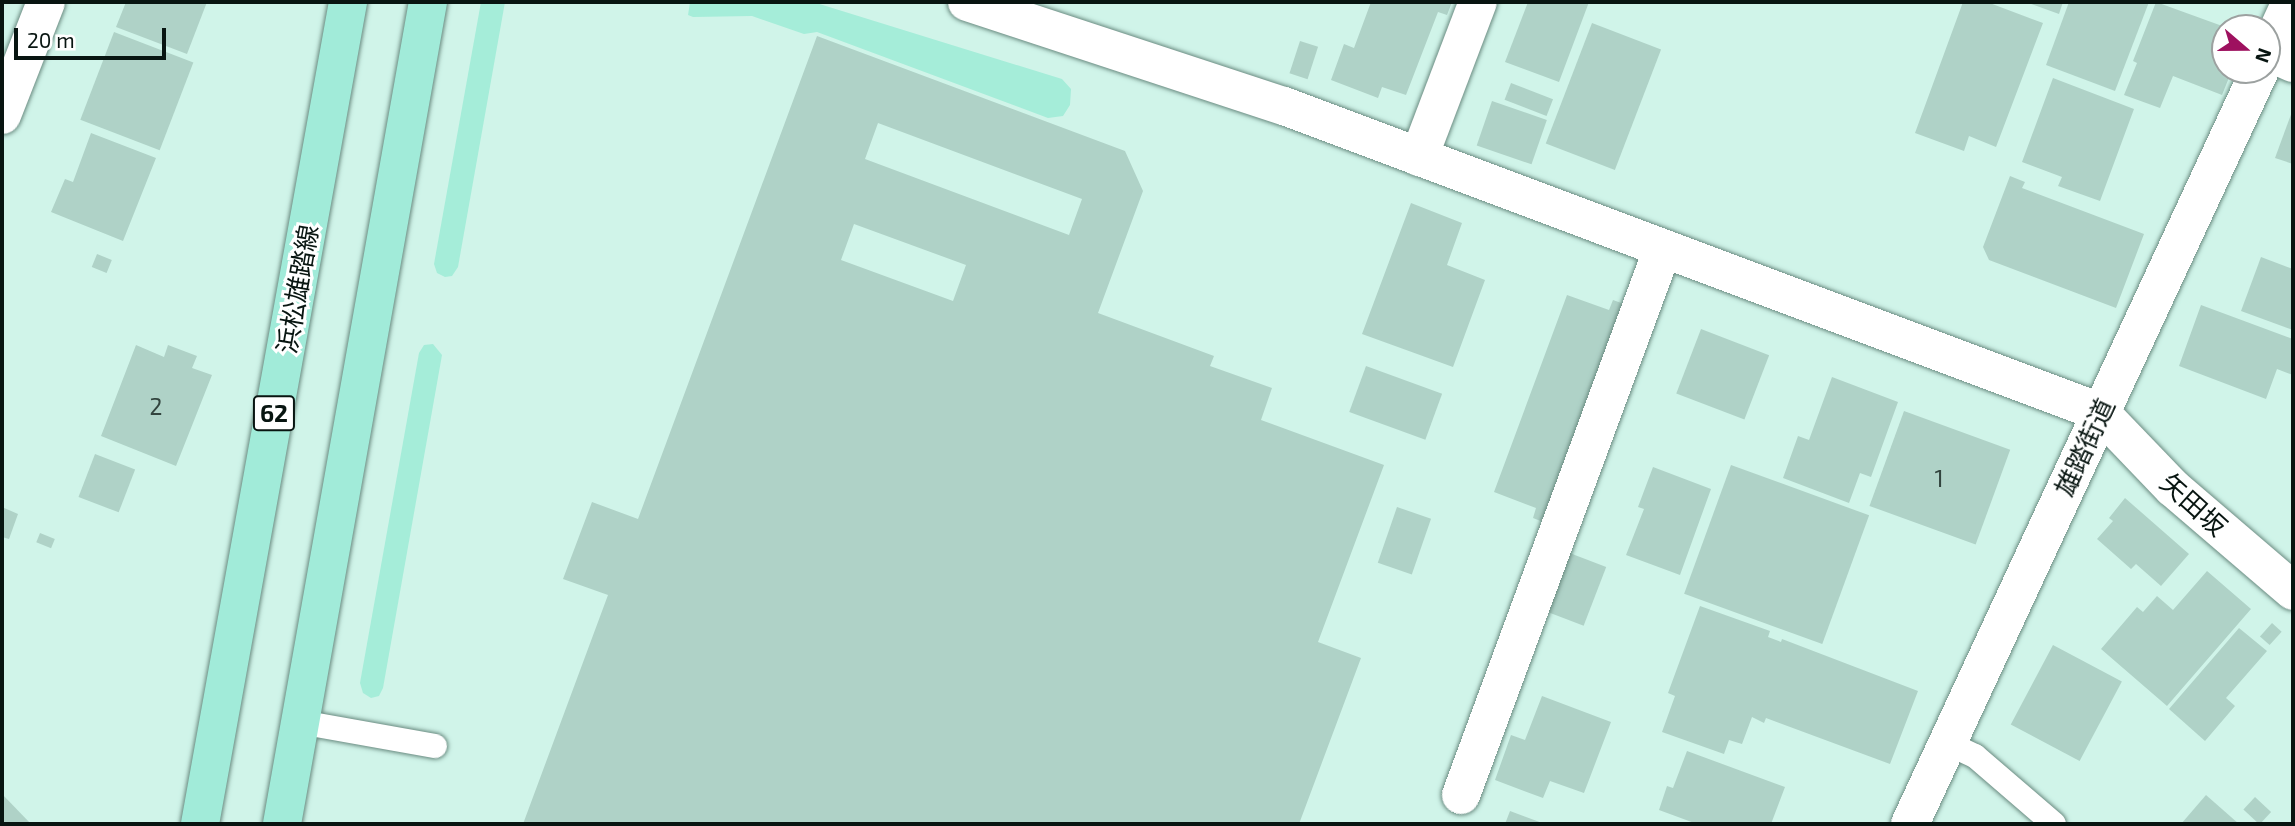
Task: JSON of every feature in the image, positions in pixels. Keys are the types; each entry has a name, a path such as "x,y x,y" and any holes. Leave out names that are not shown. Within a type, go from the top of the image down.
{"main road":[{"name":"浜松雄踏線","path":"201,824 348,2"},
{"path":"282,824 428,2"}],"street":[{"path":"2,115 46,2"},
{"path":"967,2 1191,74 2100,412"},
{"path":"1419,157 1478,2"},
{"name":"雄踏街道","path":"2281,33 2291,2"},
{"name":"雄踏街道","path":"1910,824 2100,412 2260,84"},
{"path":"1461,795 1663,248"},
{"name":"矢田坂","path":"2100,412 2174,488 2293,591"}],"lane":[{"path":"300,722 435,746"},
{"path":"1947,743 1975,756 2054,824"}],"green space":[{"path":"481,2 505,2 458,267 452,276 445,277 437,273 434,264"},
{"path":"690,2 813,2 1062,79 1071,89 1070,105 1063,116 1048,118 817,32 804,34 752,16 693,17 688,15"},
{"path":"433,344 442,355 383,688 379,696 371,698 363,693 360,683 419,353 424,345"}],"building":[{"path":"126,2 207,2 187,54 116,27"},
{"path":"1371,2 1452,2 1447,15 1438,12 1406,95 1382,87 1378,98 1331,80 1344,44 1354,48"},
{"path":"1528,2 1589,2 1559,82 1505,62"},
{"path":"1963,2 1987,2 2043,23 1996,147 1969,136 1964,151 1915,133"},
{"path":"2026,2 2063,2 2059,14"},
{"path":"2069,2 2149,2 2115,91 2046,65"},
{"path":"2156,2 2211,22 2211,84 2226,84 2222,95 2173,76 2160,108 2124,95 2137,63 2133,61"},
{"path":"1592,23 1661,50 1615,170 1546,143"},
{"path":"114,32 193,62 160,150 80,120"},
{"path":"817,36 1125,151 1143,191 1098,313 1214,356 1210,366 1272,388 1261,420 1384,465 1318,642 1361,658 1299,824 523,824 608,595 563,579 592,502 638,519","holes":["878,123 1082,199 1069,235 865,159","854,224 966,265 953,301 841,260"]},
{"path":"1300,41 1318,47 1308,79 1289,73"},
{"path":"2053,78 2134,109 2100,201 2058,186 2062,177 2022,162"},
{"path":"1511,83 1553,99 1547,116 1505,100"},
{"path":"1492,101 1547,120 1532,164 1477,145"},
{"path":"2293,109 2293,164 2275,158"},
{"path":"91,133 156,158 123,241 51,212 65,179 73,182"},
{"path":"2010,176 2025,182 2022,188 2144,234 2116,308 1989,260 1983,247"},
{"path":"1411,203 1462,223 1447,265 1485,280 1453,367 1362,334"},
{"path":"97,254 112,260 107,273 92,267"},
{"path":"2261,257 2293,269 2293,330 2241,311"},
{"path":"1567,295 1609,310 1613,300 1624,304 1543,522 1533,518 1536,508 1494,492"},
{"path":"2201,305 2293,339 2293,375 2277,369 2266,399 2179,366"},
{"path":"1701,329 1769,355 1744,420 1676,393"},
{"path":"136,345 164,357 168,345 197,356 192,368 212,375 176,466 101,436"},
{"path":"1366,366 1442,394 1425,440 1349,412"},
{"path":"1832,377 1898,402 1871,477 1860,473 1849,503 1783,478 1798,436 1809,440"},
{"path":"1904,411 2010,450 1976,545 1869,506"},
{"path":"95,454 135,469 119,512 79,497"},
{"path":"1731,465 1869,515 1822,644 1684,594"},
{"path":"1653,467 1711,489 1680,575 1626,555 1644,509 1638,507"},
{"path":"2125,498 2189,554 2161,586 2136,564 2131,569 2097,539 2113,521 2109,518"},
{"path":"2,507 18,514 9,539 2,537"},
{"path":"1397,507 1431,519 1412,575 1378,563"},
{"path":"40,533 55,539 51,548 36,542"},
{"path":"1567,552 1606,567 1584,626 1544,611"},
{"path":"2207,571 2251,609 2167,706 2101,649 2137,607 2143,612 2157,596 2173,610"},
{"path":"1700,606 1770,631 1768,637 1781,642 1782,639 1918,691 1890,764 1766,718 1764,723 1752,717 1742,744 1729,740 1724,754 1662,732 1675,696 1668,693"},
{"path":"2272,623 2282,632 2270,645 2260,636"},
{"path":"2239,628 2267,651 2226,698 2235,706 2205,741 2169,709"},
{"path":"2053,645 2122,682 2080,761 2011,724"},
{"path":"1542,696 1611,722 1584,793 1550,781 1543,798 1495,780 1511,735 1525,740"},
{"path":"1687,751 1785,787 1771,824 1697,824 1659,810 1667,786 1673,788"},
{"path":"2,794 31,824 2,824"},
{"path":"2206,795 2239,824 2181,824"},
{"path":"2255,797 2271,812 2259,824 2243,809"},
{"path":"1510,811 1545,824 1505,824"}]}
